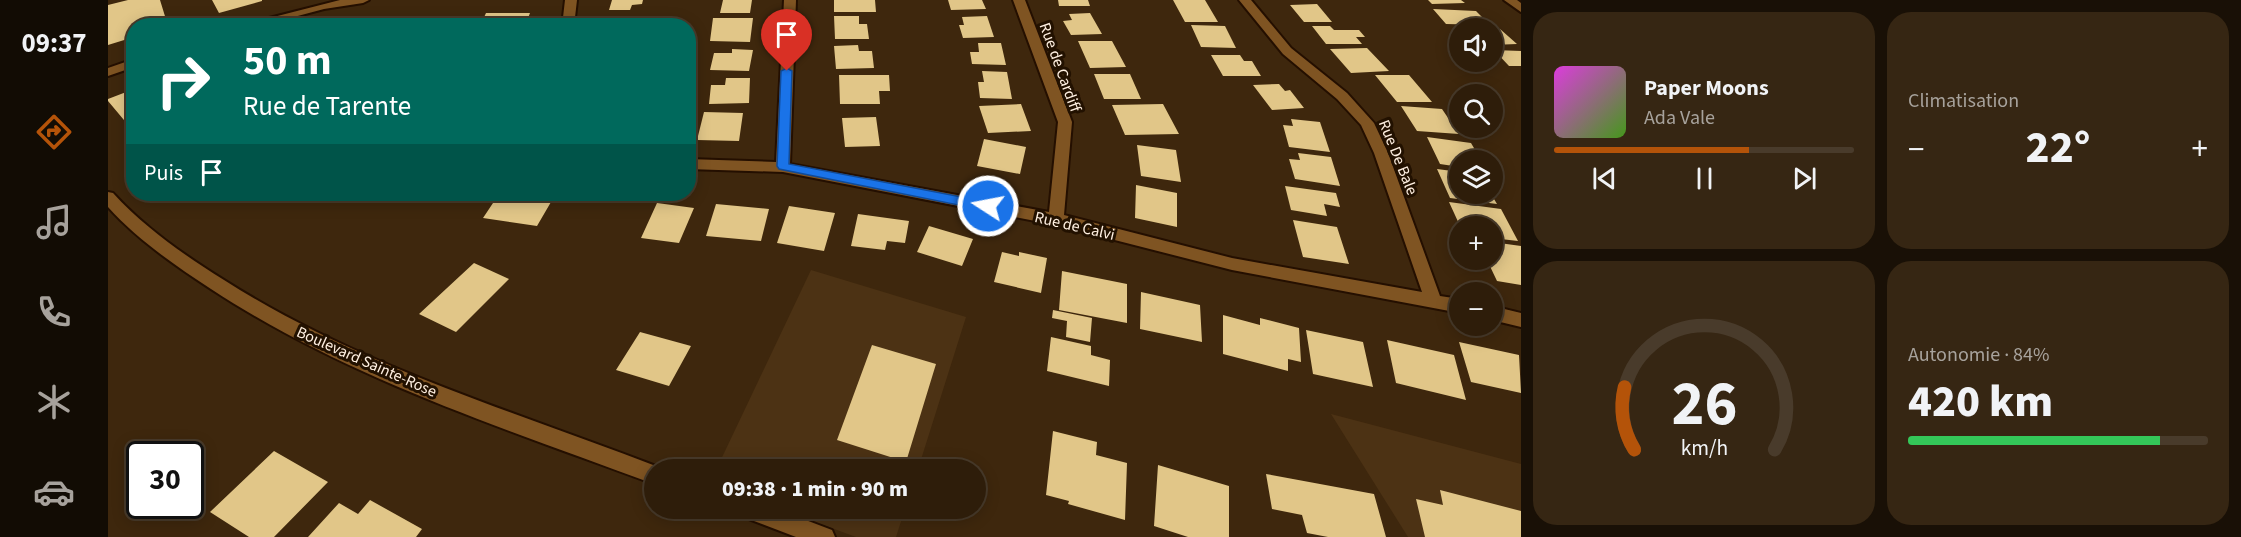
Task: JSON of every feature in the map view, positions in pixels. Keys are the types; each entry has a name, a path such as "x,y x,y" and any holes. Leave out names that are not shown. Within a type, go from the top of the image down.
{"street":[{"path":"276,18 324,6 363,0"},
{"path":"569,18 571,0"},
{"path":"783,166 790,0"},
{"name":"Rue de Cardiff","path":"1019,0 1065,122 1056,219"},
{"name":"Rue De Bale","path":"1245,0 1287,51 1342,96 1367,123 1381,153 1433,300"},
{"path":"1510,0 1521,9"},
{"path":"108,72 126,66"},
{"name":"Rue de Calvi","path":"696,164 783,166 1056,219 1232,264 1449,304"},
{"name":"Boulevard Sainte-Rose","path":"108,197 167,251 232,296 336,351 644,471"},
{"path":"1503,316 1521,320"},
{"path":"775,519 824,537"}],"shaded area":[{"path":"811,270 966,317 921,459 721,459"},
{"path":"1331,414 1521,464 1521,537 1408,537"},
{"path":"807,519 902,519 896,537 856,537"}],"building":[{"path":"128,0 160,0 166,18 126,18 126,39 108,45 108,5"},
{"path":"212,0 262,0 262,1 219,13"},
{"path":"612,0 643,0 642,4 632,5 630,10 609,10"},
{"path":"723,0 752,0 750,13 720,13"},
{"path":"834,0 875,0 876,12 834,12"},
{"path":"948,0 982,0 986,9 951,10"},
{"path":"1058,0 1088,0 1090,6 1059,6"},
{"path":"1173,0 1205,0 1218,22 1185,22"},
{"path":"1428,0 1461,0 1465,3 1432,4"},
{"path":"1317,4 1332,22 1304,22 1290,5"},
{"path":"1433,9 1476,11 1483,18 1449,18 1449,24 1446,24"},
{"path":"486,13 530,13 528,18 484,18"},
{"path":"1090,13 1102,34 1071,35 1063,21 1072,20 1069,14"},
{"path":"642,16 642,18 609,17"},
{"path":"834,16 859,16 859,24 867,24 869,39 835,39"},
{"path":"987,16 994,37 963,38 959,25 964,25 962,17"},
{"path":"713,18 753,18 750,42 710,41"},
{"path":"1191,25 1225,26 1236,48 1201,47"},
{"path":"1312,26 1330,26 1334,30 1359,30 1365,37 1356,37 1362,44 1326,44"},
{"path":"1503,32 1517,44 1503,45"},
{"path":"1078,41 1112,41 1126,67 1090,68"},
{"path":"978,43 1001,43 1006,65 972,64 970,52 979,52"},
{"path":"858,45 859,51 872,51 874,68 836,69 834,46"},
{"path":"1367,48 1389,71 1351,73 1330,49"},
{"path":"732,49 753,50 749,71 710,70 714,53 732,53"},
{"path":"1503,50 1521,51 1521,66 1509,66 1503,60"},
{"path":"1211,55 1240,55 1244,61 1252,61 1261,76 1223,76"},
{"path":"982,71 1007,72 1012,99 980,98 978,82 984,82"},
{"path":"1094,74 1130,74 1141,99 1104,99"},
{"path":"839,75 889,75 890,91 879,91 880,104 840,104"},
{"path":"1375,75 1409,75 1432,102 1397,102"},
{"path":"726,78 750,78 749,103 709,104 711,85 725,85"},
{"path":"1279,84 1285,91 1290,90 1304,108 1272,110 1253,85"},
{"path":"126,92 126,122 108,101"},
{"path":"1021,104 1031,131 988,133 979,106"},
{"path":"1163,104 1179,134 1125,135 1112,105"},
{"path":"1401,106 1442,109 1449,119 1449,133 1417,131"},
{"path":"704,112 743,113 739,141 697,140"},
{"path":"876,117 880,146 845,147 842,118"},
{"path":"1291,119 1320,122 1330,152 1289,147 1283,125 1293,126"},
{"path":"1427,137 1471,143 1475,150 1449,150 1449,165 1440,164"},
{"path":"984,139 1026,147 1020,174 977,166"},
{"path":"1137,145 1176,150 1181,182 1141,176"},
{"path":"1298,153 1331,157 1340,186 1295,179 1289,159 1300,160"},
{"path":"1437,169 1449,171 1449,196"},
{"path":"1136,185 1177,193 1177,227 1135,218"},
{"path":"1285,186 1336,193 1340,207 1324,204 1327,216 1291,210"},
{"path":"494,201 551,202 537,226 483,218"},
{"path":"657,203 694,208 679,243 641,238"},
{"path":"716,204 769,209 761,241 706,236"},
{"path":"1450,204 1501,209 1518,241 1503,239 1503,216 1455,216"},
{"path":"789,206 835,213 824,251 777,243"},
{"path":"858,214 909,221 905,243 887,241 885,250 851,246"},
{"path":"1293,220 1337,227 1349,264 1303,257"},
{"path":"929,226 973,239 962,266 917,252"},
{"path":"1503,244 1521,246 1521,285 1497,281 1492,270 1503,270"},
{"path":"1002,252 1019,256 1019,252 1047,258 1041,293 994,282"},
{"path":"474,263 509,279 456,332 419,314"},
{"path":"1062,271 1127,284 1127,323 1059,310"},
{"path":"1141,292 1200,305 1202,342 1140,329"},
{"path":"1053,310 1092,318 1090,342 1066,337 1067,321 1052,318"},
{"path":"1223,315 1260,325 1260,318 1299,328 1301,362 1288,359 1288,371 1223,354"},
{"path":"1306,330 1363,342 1373,387 1313,374"},
{"path":"640,332 691,346 669,386 616,370"},
{"path":"1051,337 1091,346 1091,355 1110,360 1109,386 1047,371"},
{"path":"1387,340 1454,355 1466,400 1396,383"},
{"path":"1459,342 1519,355 1521,393 1471,382"},
{"path":"872,345 936,364 907,459 897,459 837,440"},
{"path":"1053,431 1097,442 1096,455 1127,463 1125,520 1068,504 1069,501 1046,495"},
{"path":"274,451 328,482 274,537 249,537 210,512"},
{"path":"1158,465 1229,486 1229,537 1188,537 1154,526"},
{"path":"1266,474 1374,494 1386,537 1328,537 1307,533 1302,515 1272,509"},
{"path":"1440,490 1521,511 1521,537 1425,537 1416,499 1443,505"},
{"path":"370,500 422,529 416,537 308,537 339,503 358,514"}],"route":[{"path":"787,71 783,166 988,206"}]}
